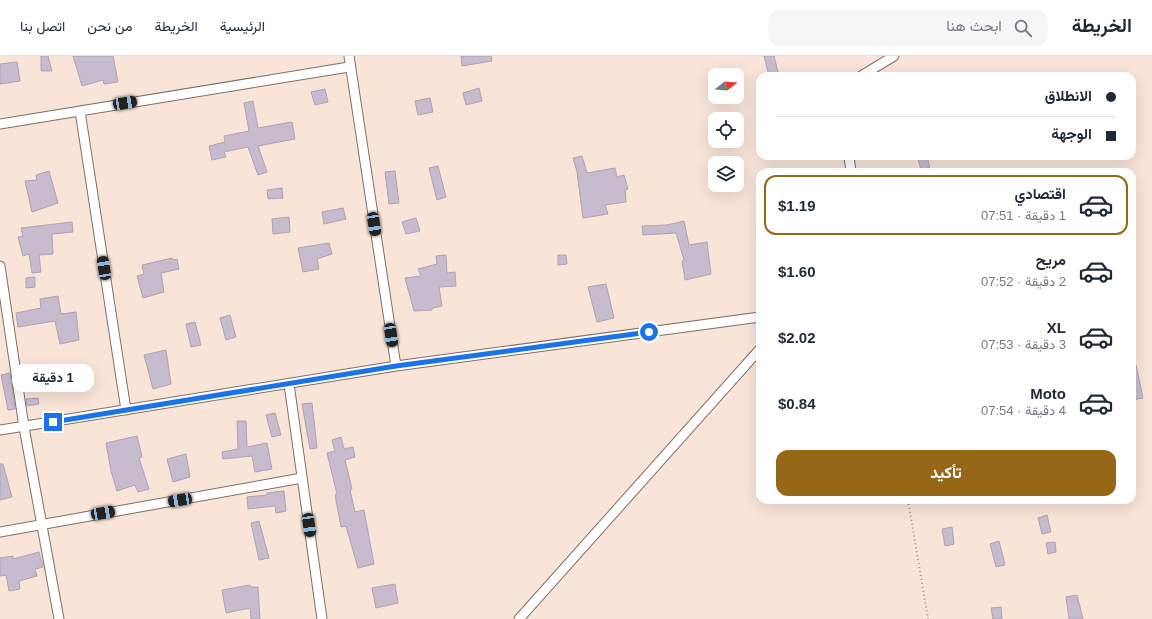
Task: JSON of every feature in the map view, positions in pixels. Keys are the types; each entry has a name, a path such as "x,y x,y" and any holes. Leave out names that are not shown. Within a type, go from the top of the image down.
{"street":[{"path":"349,56 349,67 396,366"},
{"path":"868,72 894,56"},
{"path":"0,124 349,67"},
{"path":"80,111 126,410"},
{"path":"0,266 24,426 59,619"},
{"path":"0,430 396,366 756,318"},
{"path":"519,619 756,353"},
{"path":"289,384 322,619"},
{"path":"0,532 302,478"}],"path":[{"path":"909,504 928,619"}],"building":[{"path":"41,56 48,56 52,71 41,71"},
{"path":"73,56 113,56 118,82 104,84 103,80 82,86"},
{"path":"461,56 491,56 492,61 462,66"},
{"path":"764,56 774,56 778,72 768,72"},
{"path":"17,62 20,81 0,84 0,64"},
{"path":"479,88 482,101 466,105 463,93"},
{"path":"325,89 328,102 315,105 311,92"},
{"path":"430,98 433,112 418,115 415,101"},
{"path":"253,101 258,128 292,122 295,139 258,146 267,172 258,175 248,147 224,152 226,157 212,160 209,146 225,142 224,136 249,131 244,103"},
{"path":"582,156 587,173 615,168 617,177 624,175 628,189 625,190 626,202 605,205 608,214 583,218 577,172 573,158"},
{"path":"918,160 928,160 930,167 920,168"},
{"path":"438,166 446,197 437,200 429,168"},
{"path":"49,171 58,203 32,212 25,181 37,180 36,175"},
{"path":"395,171 399,203 389,204 385,172"},
{"path":"282,188 283,198 268,199 267,190"},
{"path":"343,208 346,219 324,224 322,212"},
{"path":"289,217 290,232 273,234 272,219"},
{"path":"416,218 420,231 406,234 402,222"},
{"path":"684,221 689,245 707,242 711,274 685,280 682,261 684,260 676,233 643,235 642,226 667,225"},
{"path":"72,222 73,232 52,234 53,254 39,255 41,272 32,273 29,254 23,256 18,237 23,236 21,228"},
{"path":"329,243 332,254 317,259 319,269 303,272 298,248"},
{"path":"446,255 447,273 455,272 456,286 439,287 442,306 432,308 432,310 414,311 405,278 421,276 418,269 437,264 436,256"},
{"path":"558,255 566,255 567,264 558,265"},
{"path":"172,258 173,260 177,259 179,269 161,273 164,292 143,298 137,276 144,274 142,265"},
{"path":"35,277 35,287 26,288 26,278"},
{"path":"606,284 614,318 597,322 588,287"},
{"path":"58,296 61,314 76,312 79,340 60,344 55,321 18,327 16,313 41,308 40,299"},
{"path":"230,315 236,337 226,340 220,318"},
{"path":"195,322 201,345 191,347 186,324"},
{"path":"166,350 171,384 153,389 144,355"},
{"path":"1136,365 1143,398 1136,399"},
{"path":"80,370 81,379 64,382 62,373"},
{"path":"10,373 15,409 8,410 1,375"},
{"path":"38,398 39,404 27,406 26,399"},
{"path":"312,403 317,448 310,449 302,404"},
{"path":"275,413 281,435 272,437 266,415"},
{"path":"237,421 246,421 247,447 267,443 272,469 255,472 252,456 223,459 222,452 238,449"},
{"path":"137,436 142,457 139,458 149,489 138,492 135,485 117,491 111,471 106,443"},
{"path":"341,437 344,449 353,447 355,457 345,460 352,489 350,490 355,512 364,510 374,564 358,568 346,526 341,527 335,495 337,494 327,453 335,451 332,440"},
{"path":"186,454 190,477 173,482 167,459"},
{"path":"0,464 3,464 12,497 0,500"},
{"path":"284,491 286,511 276,513 275,506 248,509 247,497 267,495 267,493"},
{"path":"1047,515 1051,532 1042,534 1038,518"},
{"path":"259,521 269,558 259,560 251,523"},
{"path":"952,527 954,544 945,546 942,529"},
{"path":"999,541 1005,565 996,567 990,544"},
{"path":"1055,542 1056,552 1048,554 1046,543"},
{"path":"39,552 43,567 35,569 37,576 19,581 20,589 9,591 6,575 0,576 0,558 13,556 13,559"},
{"path":"395,584 398,603 376,608 372,588"},
{"path":"250,585 250,587 258,587 260,619 251,619 250,608 226,613 222,590"},
{"path":"1077,595 1083,619 1069,619 1066,597"},
{"path":"1001,607 1002,619 993,619 991,608"}],"route":[{"path":"53,422 396,366 649,332"}]}
